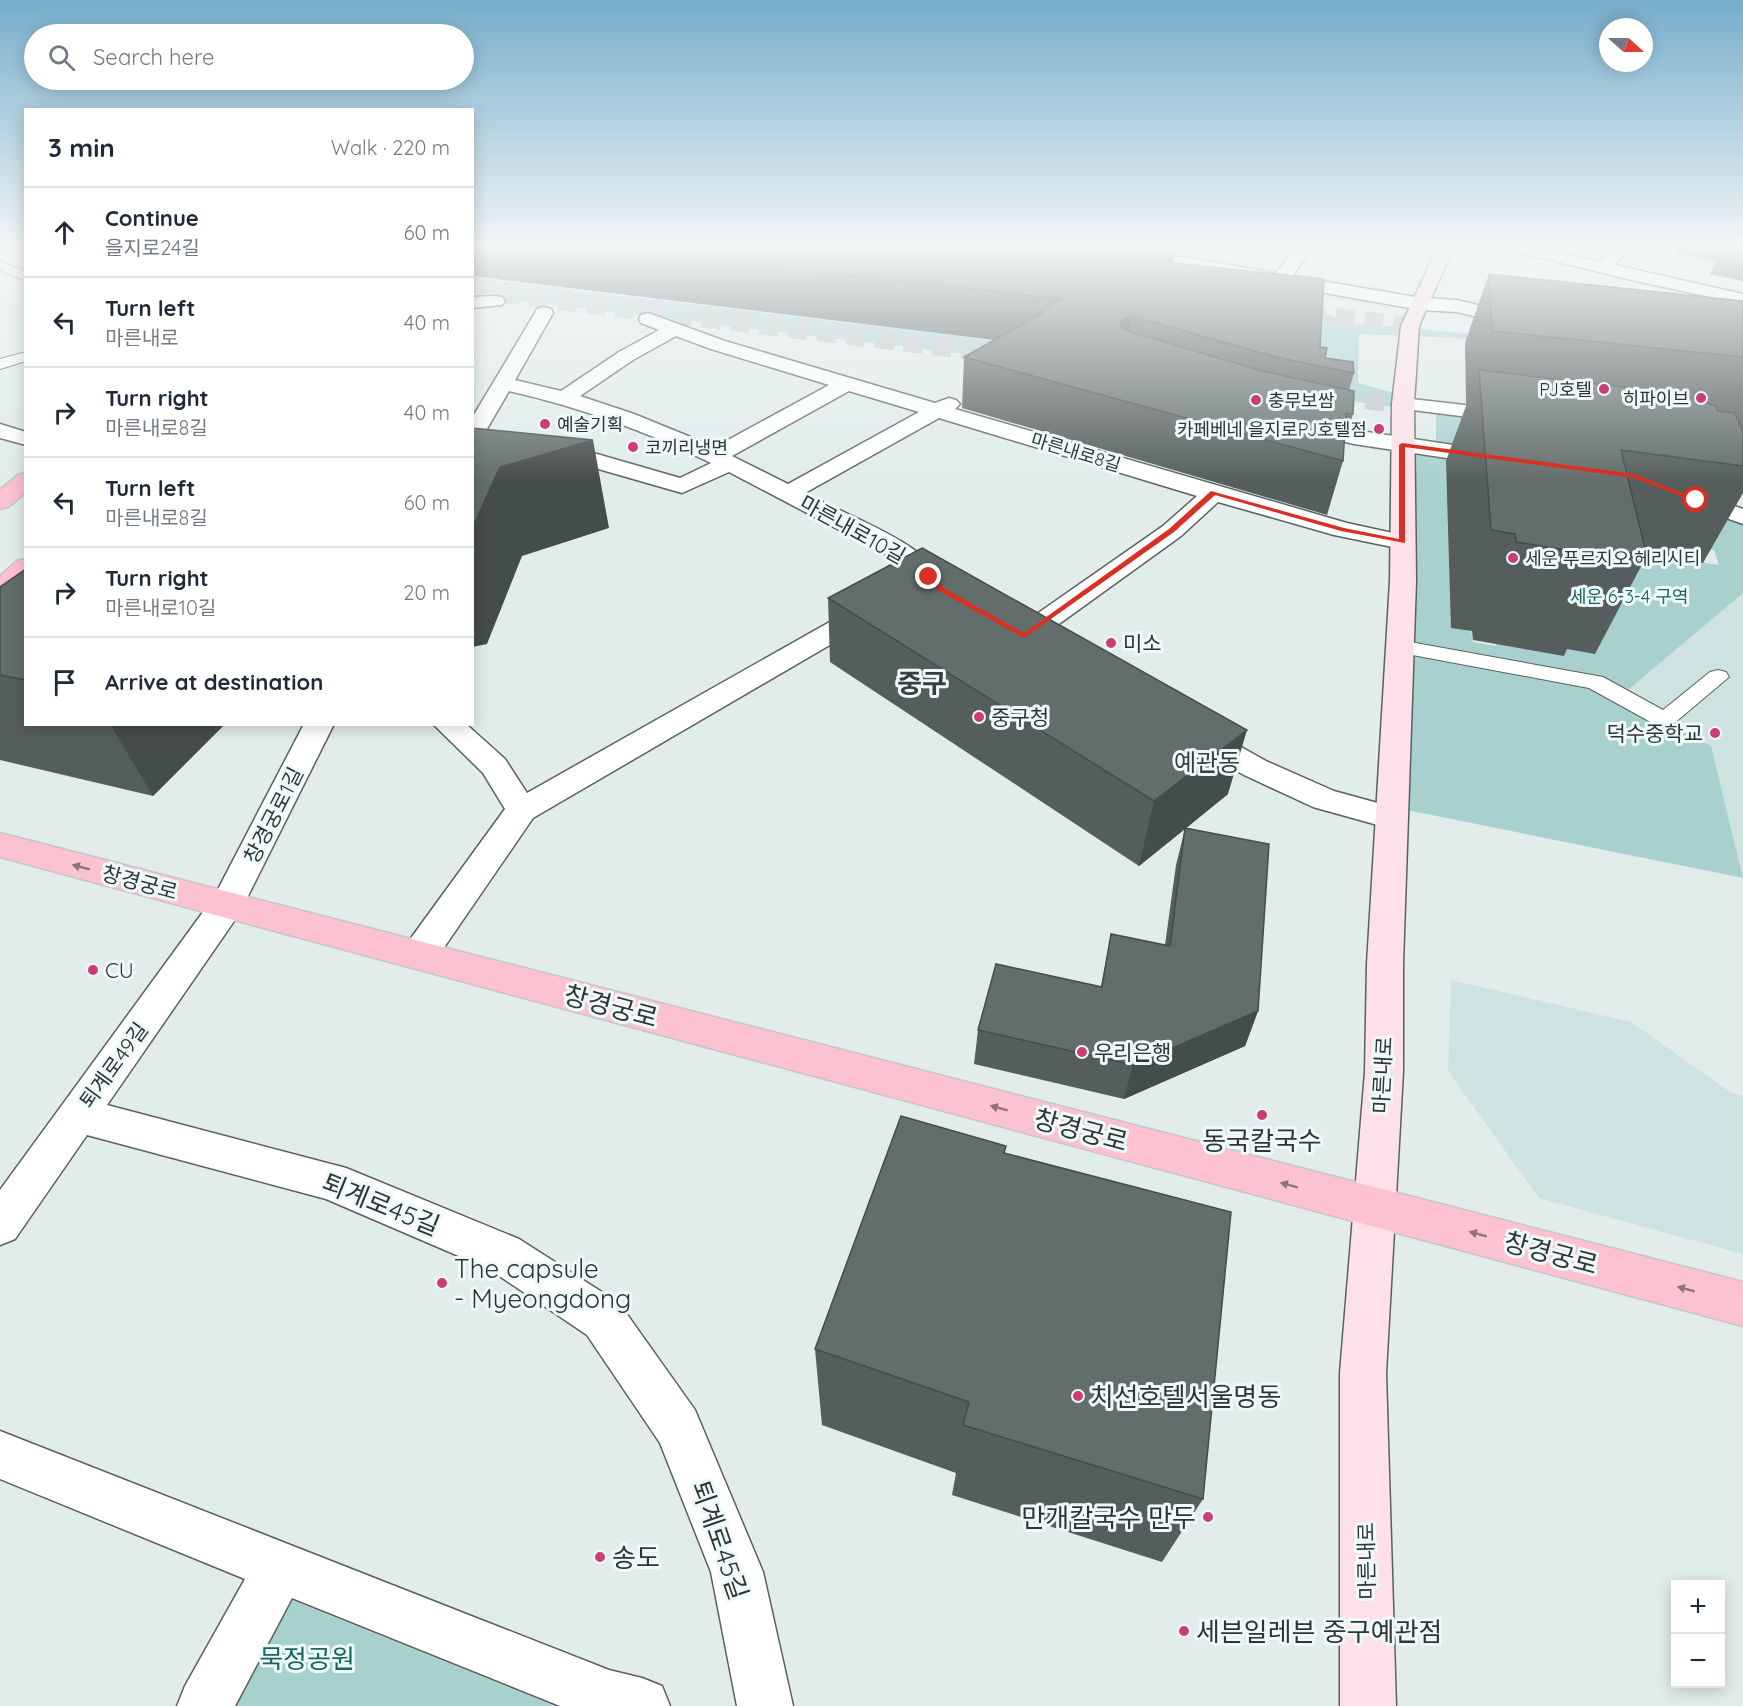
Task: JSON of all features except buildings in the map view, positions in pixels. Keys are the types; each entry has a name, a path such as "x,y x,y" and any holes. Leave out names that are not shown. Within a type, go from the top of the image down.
{"main road":[{"name":"마른내로","path":"1368,1706 1363,1373 1384,1072 1402,542 1403,404 1421,324"},
{"path":"0,502 24,482"},
{"path":"0,590 24,568"},
{"name":"창경궁로","path":"0,845 1743,1304"}],"street":[{"path":"474,432 488,398 536,324"},
{"name":"마른내로8길","path":"660,324 718,345 1214,493 1343,530 1402,542"},
{"path":"1481,331 1532,330 1512,324"},
{"path":"564,398 626,356 675,329"},
{"path":"474,447 590,459 682,486 722,459 848,383"},
{"path":"938,411 968,393"},
{"name":"마른내로10길","path":"488,398 564,398 600,407 722,459 908,558 908,589 942,589 962,601"},
{"path":"1403,404 1527,418"},
{"name":"마른내로10길","path":"788,493 938,411"},
{"path":"1280,420 1354,437 1516,461"},
{"path":"0,431 24,438"},
{"path":"1666,488 1743,518"},
{"path":"1024,636 1172,531 1214,493"},
{"path":"418,955 522,810 908,589"},
{"path":"1174,722 1255,768 1324,799 1392,818"},
{"name":"창경궁로1길","path":"227,906 318,726"},
{"path":"449,726 494,766 522,810"},
{"name":"퇴계로49길","path":"0,1225 227,906"},
{"name":"퇴계로45길","path":"77,1115 331,1181 504,1254 603,1319 678,1427 736,1572 765,1706"},
{"path":"0,1455 620,1703"},
{"path":"205,1706 280,1567"}],"lane":[{"path":"0,364 24,357"},
{"path":"1399,646 1595,682 1664,720 1718,677"}],"shaded area":[{"name":"덕수중학교","path":"1743,593 1743,878 1711,746 1621,696"},
{"path":"1451,980 1631,1022 1733,1094 1743,1096 1743,1254 1539,1198 1448,1071"}],"green space":[{"path":"712,324 854,324 1084,351 1110,324 1361,324 1483,335 1743,373 1455,338 1359,334 1358,383 1477,415 1743,448 1436,448 1436,414 1332,398"},
{"name":"세운 6-3-4 구역","path":"1402,445 1743,517 1743,593 1621,696 1711,746 1743,878 1392,807","holes":["1446,473 1714,550 1719,565 1576,544 1496,636 1496,646 1473,642"]},
{"name":"묵정공원","path":"284,1597 555,1706 226,1706"}],"tunnel":[{"path":"751,324 1019,356"},
{"path":"1389,324 1410,326"},
{"path":"1308,393 1403,404"}],"place":[{"name":"PJ호텔","path":"1604,389"},
{"name":"히파이브","path":"1701,398"},
{"name":"충무보쌈","path":"1256,400"},
{"name":"예술기획","path":"545,424"},
{"name":"카페베네 을지로PJ호텔점","path":"1379,429"},
{"name":"코끼리냉면","path":"633,447"},
{"name":"세운 푸르지오 헤리시티","path":"1513,558"},
{"name":"미소","path":"1111,643"},
{"name":"중구청","path":"979,717"},
{"name":"덕수중학교","path":"1715,733"},
{"name":"CU","path":"93,970"},
{"name":"우리은행","path":"1082,1052"},
{"name":"동국칼국수","path":"1262,1115"},
{"name":"The capsule - Myeongdong","path":"442,1283"},
{"name":"치선호텔서울명동","path":"1078,1396"},
{"name":"만개칼국수 만두","path":"1208,1517"},
{"name":"송도","path":"600,1557"},
{"name":"세븐일레븐 중구예관점","path":"1184,1631"}],"district":[{"name":"중구","path":"922,683"},
{"name":"예관동","path":"1207,762"}],"route":[{"path":"929,577 942,589 1024,636 1172,531 1214,493 1343,530 1402,542 1402,445 1635,476 1696,500"}]}
